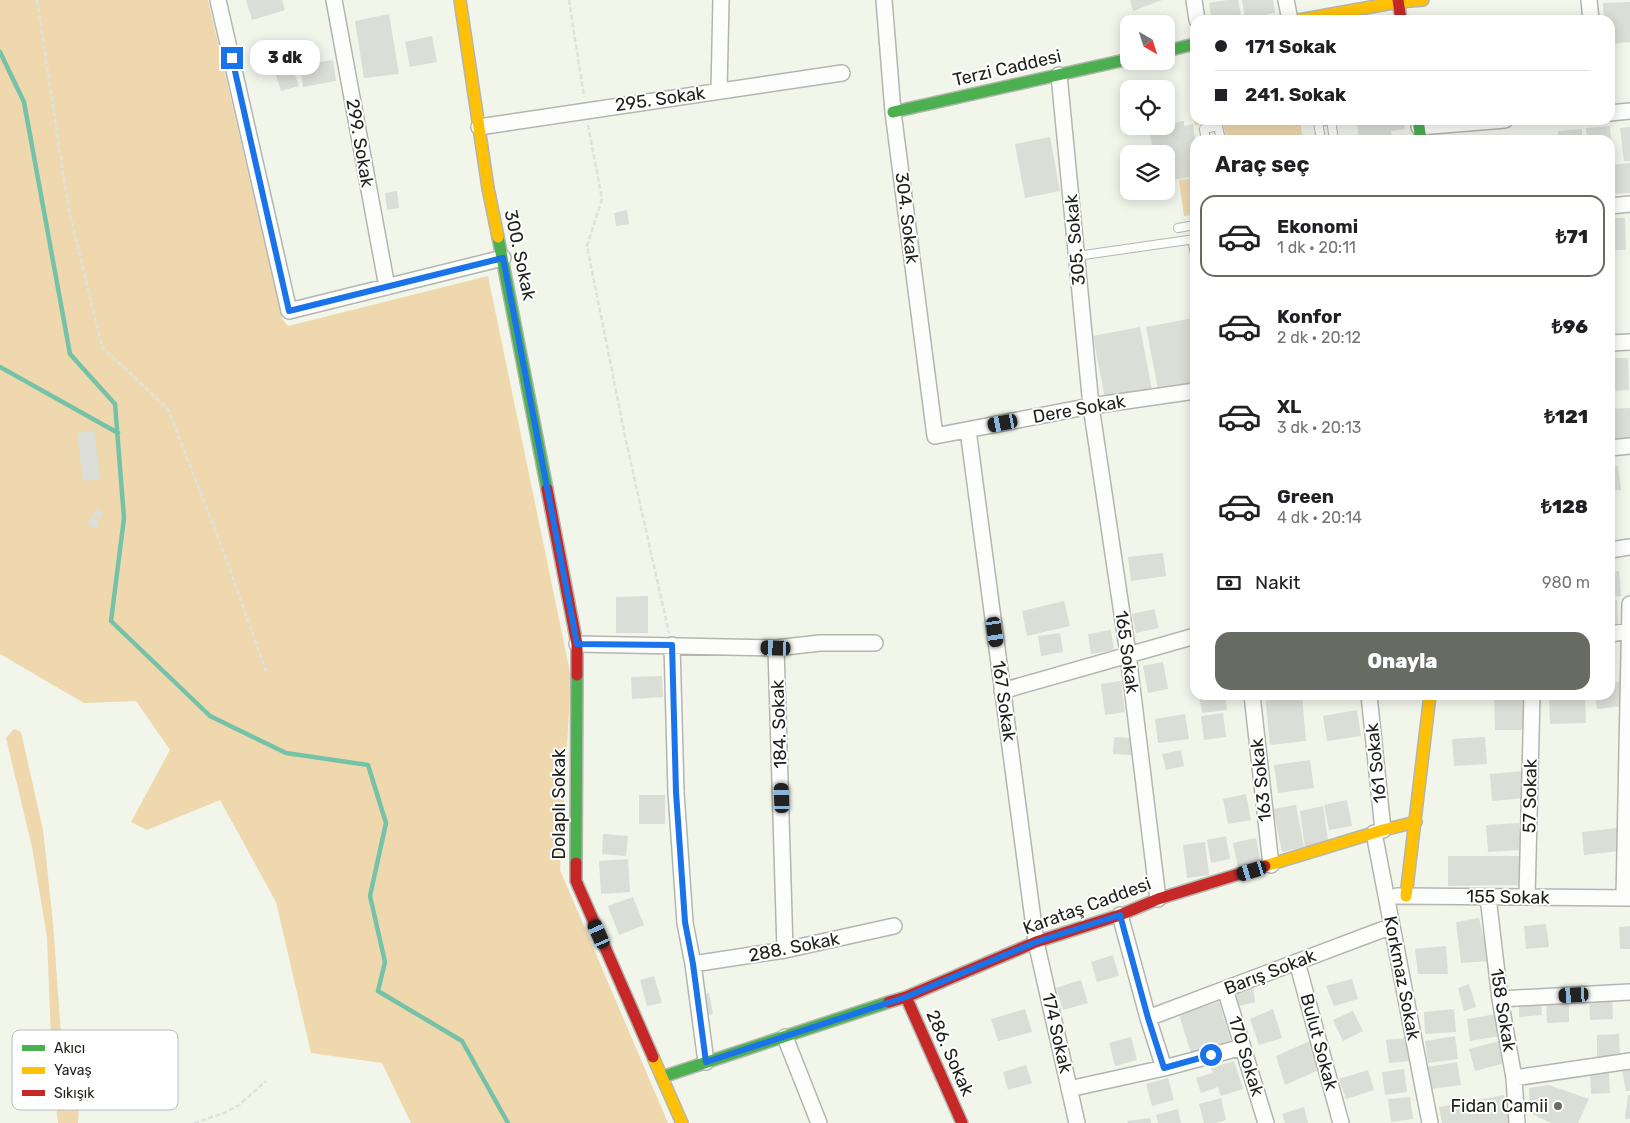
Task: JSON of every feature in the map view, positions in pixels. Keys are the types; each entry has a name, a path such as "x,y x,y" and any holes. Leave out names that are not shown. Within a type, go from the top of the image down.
{"street":[{"path":"218,0 289,311 503,258"},
{"name":"299. Sokak","path":"334,0 387,287"},
{"name":"300. Sokak","path":"460,0 488,188 553,516"},
{"path":"719,91 721,0"},
{"name":"304. Sokak","path":"884,0 893,112 935,436"},
{"path":"1194,0 1196,15"},
{"path":"1286,0 1289,15"},
{"path":"1325,15 1398,1 1422,0"},
{"path":"1589,0 1591,15"},
{"path":"1398,1 1400,15"},
{"path":"1175,48 1190,45"},
{"name":"Terzi Caddesi","path":"893,112 1120,61"},
{"name":"295. Sokak","path":"479,127 842,73"},
{"name":"305. Sokak","path":"1060,75 1091,406"},
{"path":"1615,112 1630,111"},
{"path":"1419,129 1457,125"},
{"path":"1615,206 1630,204"},
{"path":"1615,343 1630,342"},
{"name":"Dere Sokak","path":"935,436 1091,406 1190,393"},
{"name":"165 Sokak","path":"1091,406 1128,654 1158,899"},
{"name":"167 Sokak","path":"968,430 1036,942"},
{"path":"1615,448 1630,446"},
{"name":"Dolaplı Sokak","path":"553,516 577,644 576,880 682,1123"},
{"path":"1615,549 1630,547"},
{"path":"1627,898 1630,604"},
{"path":"1615,633 1630,631"},
{"path":"1002,691 1190,637"},
{"path":"577,644 776,648 820,644 875,643"},
{"path":"672,645 676,792 685,922 693,964 706,1062"},
{"name":"184. Sokak","path":"776,648 785,950"},
{"name":"163 Sokak","path":"1253,700 1271,865"},
{"name":"161 Sokak","path":"1369,700 1379,831"},
{"path":"1406,896 1429,700"},
{"name":"57 Sokak","path":"1527,897 1532,700"},
{"name":"Karataş Caddesi","path":"662,1077 906,997 1036,942 1120,915 1158,899 1379,831 1416,822"},
{"name":"Korkmaz Sokak","path":"1379,831 1392,926 1430,1123"},
{"name":"155 Sokak","path":"1387,896 1627,898"},
{"name":"158 Sokak","path":"1488,897 1500,999 1514,1078 1517,1123"},
{"path":"1120,915 1148,1018 1164,1068"},
{"name":"288. Sokak","path":"693,964 785,950 894,926"},
{"name":"Barış Sokak","path":"1148,1018 1392,926"},
{"name":"174 Sokak","path":"1036,942 1077,1123"},
{"name":"Bulut Sokak","path":"1297,962 1341,1123"},
{"name":"170 Sokak","path":"1226,989 1266,1123"},
{"path":"1500,999 1630,992"},
{"name":"286. Sokak","path":"906,997 962,1123"},
{"path":"785,1037 819,1123"},
{"path":"1069,1089 1164,1068 1243,1046"},
{"path":"1514,1078 1630,1061"}],"lane":[{"path":"1205,135 1204,129 1218,126 1220,135"},
{"path":"1178,228 1190,226"},
{"path":"1077,256 1190,240"}],"path":[{"path":"37,0 68,206 102,346 168,409 224,553 266,671"},
{"path":"570,0 586,110 602,199 587,246 626,441 672,645"},
{"path":"194,1123 224,1113 239,1105 266,1081"}],"shaded area":[{"path":"0,0 208,0 282,319 288,326 488,276 571,677 560,870 668,1123 411,1123 382,1063 311,1053 276,902 220,800 147,830 131,822 170,750 136,701 84,703 0,654"},
{"path":"1224,125 1301,125 1302,135 1225,135"},
{"path":"1190,179 1190,215 1184,216 1179,180"},
{"path":"14,729 21,732 43,830 53,923 61,1030 51,1030 47,937 32,847 6,738"},
{"path":"57,1110 79,1110 78,1123 58,1123"}],"building":[{"path":"246,0 282,0 285,10 252,20"},
{"path":"1130,0 1162,0 1133,11"},
{"path":"1238,0 1241,15 1211,15 1209,3"},
{"path":"1242,0 1273,0 1275,13 1244,15"},
{"path":"1630,2 1630,42 1615,44 1615,15 1604,15 1603,3"},
{"path":"389,14 399,74 364,78 355,21"},
{"path":"432,36 437,62 410,67 405,42"},
{"path":"333,60 336,81 303,87 300,65"},
{"path":"293,69 299,86 281,91 276,75"},
{"path":"1184,121 1184,126 1193,125 1194,135 1190,135 1190,177 1175,180 1175,145 1152,145 1150,135 1175,135 1175,122"},
{"path":"1357,125 1405,125 1405,129 1391,131 1391,135 1359,135"},
{"path":"1610,126 1611,135 1587,135 1586,128"},
{"path":"1630,127 1630,161 1624,161 1620,128"},
{"path":"1582,129 1582,135 1558,135 1558,131"},
{"path":"1050,137 1060,191 1025,198 1015,144"},
{"path":"1630,163 1630,193 1615,194 1615,164"},
{"path":"397,191 399,208 387,210 385,193"},
{"path":"627,210 629,224 616,226 614,213"},
{"path":"1615,218 1625,218 1626,250 1615,250"},
{"path":"1190,319 1190,383 1158,389 1146,327"},
{"path":"1140,327 1152,390 1105,399 1093,336"},
{"path":"1615,358 1628,358 1629,390 1615,391"},
{"path":"1630,408 1630,441 1615,442 1615,409"},
{"path":"94,430 100,479 83,481 77,433"},
{"path":"1615,466 1618,466 1621,490 1615,491"},
{"path":"97,508 104,514 99,519 93,513"},
{"path":"92,516 100,522 96,529 87,523"},
{"path":"1163,553 1166,576 1131,581 1128,557"},
{"path":"1615,571 1619,571 1621,596 1615,597"},
{"path":"648,596 648,633 616,633 616,597"},
{"path":"1615,600 1617,600 1618,631 1615,631"},
{"path":"1064,601 1070,626 1027,636 1022,611"},
{"path":"1154,609 1159,628 1136,633 1132,614"},
{"path":"1111,630 1114,650 1091,654 1088,634"},
{"path":"1060,633 1063,652 1041,656 1038,636"},
{"path":"1163,662 1168,689 1148,693 1143,666"},
{"path":"662,676 663,697 632,699 631,677"},
{"path":"1121,681 1125,712 1105,715 1101,684"},
{"path":"1615,682 1620,682 1623,706 1597,709 1596,700 1615,700"},
{"path":"1200,700 1226,700 1227,710 1202,713"},
{"path":"1266,700 1302,700 1306,741 1270,745"},
{"path":"1494,700 1523,700 1524,730 1495,730"},
{"path":"1549,700 1585,700 1586,723 1550,724"},
{"path":"1357,710 1361,736 1327,741 1323,716"},
{"path":"1223,713 1226,737 1204,740 1201,716"},
{"path":"1185,714 1189,739 1158,743 1155,719"},
{"path":"1114,737 1132,738 1131,755 1113,754"},
{"path":"1485,737 1487,764 1454,766 1452,739"},
{"path":"1181,750 1184,766 1166,770 1162,754"},
{"path":"1310,760 1314,788 1278,793 1274,765"},
{"path":"1523,771 1525,798 1492,801 1490,774"},
{"path":"1246,794 1251,820 1228,824 1223,799"},
{"path":"639,795 665,795 665,824 639,824"},
{"path":"1347,800 1352,826 1329,830 1324,805"},
{"path":"1296,805 1304,847 1282,852 1273,809"},
{"path":"1323,806 1328,840 1305,847 1300,811"},
{"path":"1519,823 1521,850 1488,852 1486,825"},
{"path":"1617,828 1619,851 1584,855 1582,832"},
{"path":"603,834 628,836 626,856 602,854"},
{"path":"1226,836 1230,859 1211,863 1207,840"},
{"path":"1256,838 1261,864 1238,868 1233,843"},
{"path":"1205,842 1209,875 1187,878 1183,845"},
{"path":"1448,856 1520,856 1520,885 1448,886"},
{"path":"628,859 630,892 601,894 599,861"},
{"path":"633,897 644,925 619,935 608,906"},
{"path":"1479,918 1489,961 1461,963 1456,922"},
{"path":"1546,924 1549,947 1526,949 1524,926"},
{"path":"1630,926 1630,949 1620,949 1619,927"},
{"path":"1446,946 1448,974 1418,974 1415,949"},
{"path":"1113,955 1119,976 1097,982 1091,962"},
{"path":"654,976 662,1003 647,1006 640,980"},
{"path":"1352,979 1358,999 1334,1006 1326,986"},
{"path":"1081,980 1088,1003 1063,1010 1056,988"},
{"path":"1469,984 1476,1007 1464,1011 1458,988"},
{"path":"1253,986 1255,1002 1239,1006 1236,991"},
{"path":"709,993 713,1014 703,1016 699,995"},
{"path":"1612,996 1613,1019 1590,1020 1589,997"},
{"path":"1569,999 1569,1022 1547,1023 1546,1000"},
{"path":"1219,1002 1232,1045 1192,1057 1179,1014"},
{"path":"1541,1002 1542,1015 1519,1017 1519,1003"},
{"path":"1025,1009 1032,1032 998,1041 991,1019"},
{"path":"1273,1009 1282,1038 1259,1045 1250,1019"},
{"path":"1454,1009 1456,1032 1425,1034 1424,1012"},
{"path":"1353,1011 1363,1031 1343,1041 1333,1020"},
{"path":"1497,1014 1500,1036 1470,1041 1467,1019"},
{"path":"1619,1034 1620,1057 1597,1058 1597,1035"},
{"path":"1455,1036 1458,1059 1428,1063 1425,1041"},
{"path":"1131,1037 1137,1060 1115,1066 1109,1043"},
{"path":"1409,1038 1411,1061 1389,1063 1386,1040"},
{"path":"1310,1041 1319,1070 1285,1085 1276,1056"},
{"path":"1499,1041 1505,1063 1475,1071 1469,1049"},
{"path":"1234,1061 1243,1089 1221,1096 1218,1087 1201,1093 1196,1078 1213,1073 1211,1068"},
{"path":"1457,1062 1461,1085 1431,1089 1427,1067"},
{"path":"1026,1065 1032,1083 1008,1090 1003,1072"},
{"path":"1404,1069 1407,1092 1385,1095 1382,1072"},
{"path":"1630,1069 1630,1091 1626,1091 1622,1070"},
{"path":"1368,1070 1374,1090 1346,1099 1339,1079"},
{"path":"1609,1072 1610,1093 1591,1094 1590,1073"},
{"path":"1168,1078 1174,1100 1152,1106 1146,1084"},
{"name":"Fidan Camii","path":"1549,1085 1589,1099 1578,1123 1551,1123 1530,1113 1529,1088"},
{"path":"1504,1095 1510,1123 1442,1123 1439,1107"},
{"path":"1628,1095 1630,1095 1630,1119 1625,1119"},
{"path":"1410,1097 1413,1119 1391,1122 1388,1099"},
{"path":"1221,1098 1226,1120 1216,1123 1204,1123 1199,1104"},
{"path":"1304,1107 1308,1123 1285,1123 1282,1114"},
{"path":"1178,1109 1181,1123 1158,1123 1156,1115"},
{"path":"1150,1118 1151,1123 1128,1123 1127,1121"}],"waterway":[{"path":"0,52 24,102 70,354 115,404 124,518 111,621 210,716 286,753 368,765 386,823 370,896 385,962 378,991 462,1041 508,1123"},
{"path":"0,367 118,433"}],"traffic: fast":[{"path":"1175,49 1190,45"},
{"path":"893,112 1120,61"},
{"path":"1419,125 1420,135"},
{"path":"498,237 547,489"},
{"path":"576,863 577,675"},
{"path":"662,1077 889,1002"}],"traffic: slow":[{"path":"460,0 488,188 498,237"},
{"path":"1326,15 1398,2 1423,0"},
{"path":"1406,896 1429,700"},
{"path":"1265,866 1383,830 1416,822"},
{"path":"653,1057 682,1123"}],"traffic: jam":[{"path":"1398,0 1400,15"},
{"path":"547,489 577,644 577,675"},
{"path":"576,863 576,881 653,1057"},
{"path":"889,1002 906,997 1036,942 1120,915 1158,899 1265,866"},
{"path":"906,997 962,1123"}],"place":[{"name":"Fidan Camii","path":"1558,1106"}],"route":[{"path":"232,58 289,311 503,258 577,644 672,645 676,792 685,922 693,964 706,1062 906,997 1036,942 1120,915 1148,1018 1164,1068 1211,1055"}]}
